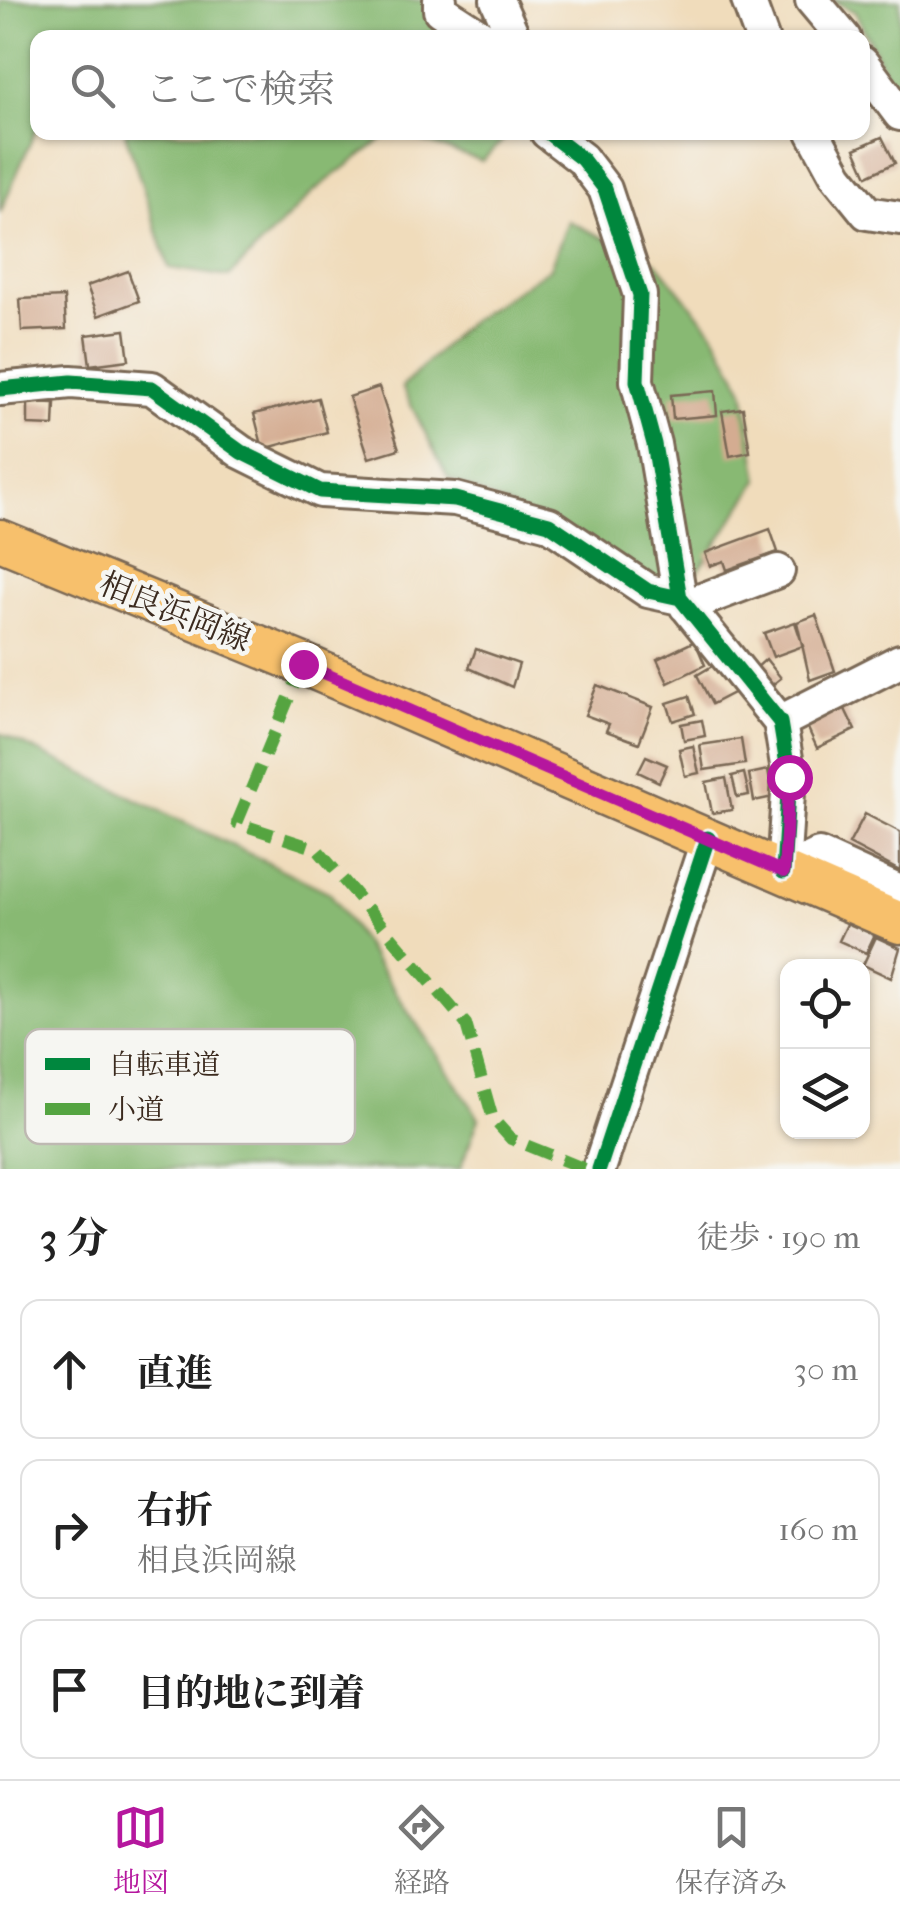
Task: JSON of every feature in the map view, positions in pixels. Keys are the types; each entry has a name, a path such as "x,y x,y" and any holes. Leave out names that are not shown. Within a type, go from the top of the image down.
{"main road":[{"name":"相良浜岡線","path":"0,540 708,838 900,923"}],"street":[{"path":"440,0 440,10 471,30"},
{"path":"497,0 510,30"},
{"path":"748,0 759,30"},
{"path":"812,0 837,30"},
{"path":"870,74 900,114"},
{"path":"557,140 582,159 605,189 640,295 637,381 654,444 683,602 780,722 789,777 784,872 819,855 900,892"},
{"path":"817,140 836,176 867,213 900,218"},
{"path":"0,389 71,382 152,388 242,452 320,492 455,499 548,524 648,591 683,602 778,571"},
{"path":"780,722 900,661"},
{"path":"599,1169 708,838"}],"green space":[{"path":"0,0 441,0 466,30 30,30 31,140 0,213"},
{"path":"831,0 900,0 900,101 870,42 870,30 864,30 855,12"},
{"path":"128,140 382,140 315,190 229,277 169,268"},
{"path":"419,140 503,140 482,161"},
{"path":"568,221 657,263 714,333 744,390 759,480 680,598 549,524 448,478 402,387 465,325 550,268"},
{"path":"0,733 330,893 479,1118 460,1169 0,1169"}],"building":[{"path":"882,137 895,163 867,176 855,149"},
{"path":"128,271 139,301 98,316 87,286"},
{"path":"64,297 66,329 22,331 20,299"},
{"path":"125,330 129,360 90,365 86,335"},
{"path":"379,387 399,449 369,458 349,397"},
{"path":"715,391 717,415 673,419 671,395"},
{"path":"318,398 327,432 263,449 254,414"},
{"path":"28,402 55,403 54,426 28,425"},
{"path":"743,408 750,452 730,456 722,411"},
{"path":"770,529 778,552 727,570 724,561 710,566 705,553"},
{"path":"816,615 835,671 810,680 797,622"},
{"path":"795,622 803,646 773,657 764,633"},
{"path":"695,641 705,665 668,683 657,659"},
{"path":"476,649 519,664 512,687 469,668"},
{"path":"766,659 781,678 771,686 756,668"},
{"path":"714,665 735,692 712,704 697,675"},
{"path":"597,685 653,707 639,743 606,731 609,724 585,715"},
{"path":"689,696 695,714 673,721 667,703"},
{"path":"844,707 855,730 817,748 806,724"},
{"path":"702,720 705,736 684,740 681,724"},
{"path":"741,739 745,764 704,770 700,745"},
{"path":"693,746 699,773 685,776 679,749"},
{"path":"646,756 667,765 659,782 638,772"},
{"path":"768,770 773,797 754,801 749,774"},
{"path":"744,773 749,795 737,797 732,776"},
{"path":"726,778 732,810 712,813 706,782"},
{"path":"865,814 900,832 900,871 849,844"},
{"path":"848,922 875,934 866,953 839,941"},
{"path":"876,937 900,948 891,978 870,968 870,959 866,959"}],"marked path":[{"path":"303,664 237,823 317,849 466,1024 493,1119 511,1139 585,1169"}],"cycle path":[{"path":"557,140 582,159 605,189 640,295 637,381 654,444 680,598 780,722 789,777 783,872"},
{"path":"0,389 71,382 152,388 241,452 320,491 455,499 549,524 648,591 680,598"},
{"path":"599,1169 708,838"}],"route":[{"path":"303,664 784,872 789,777"}]}
